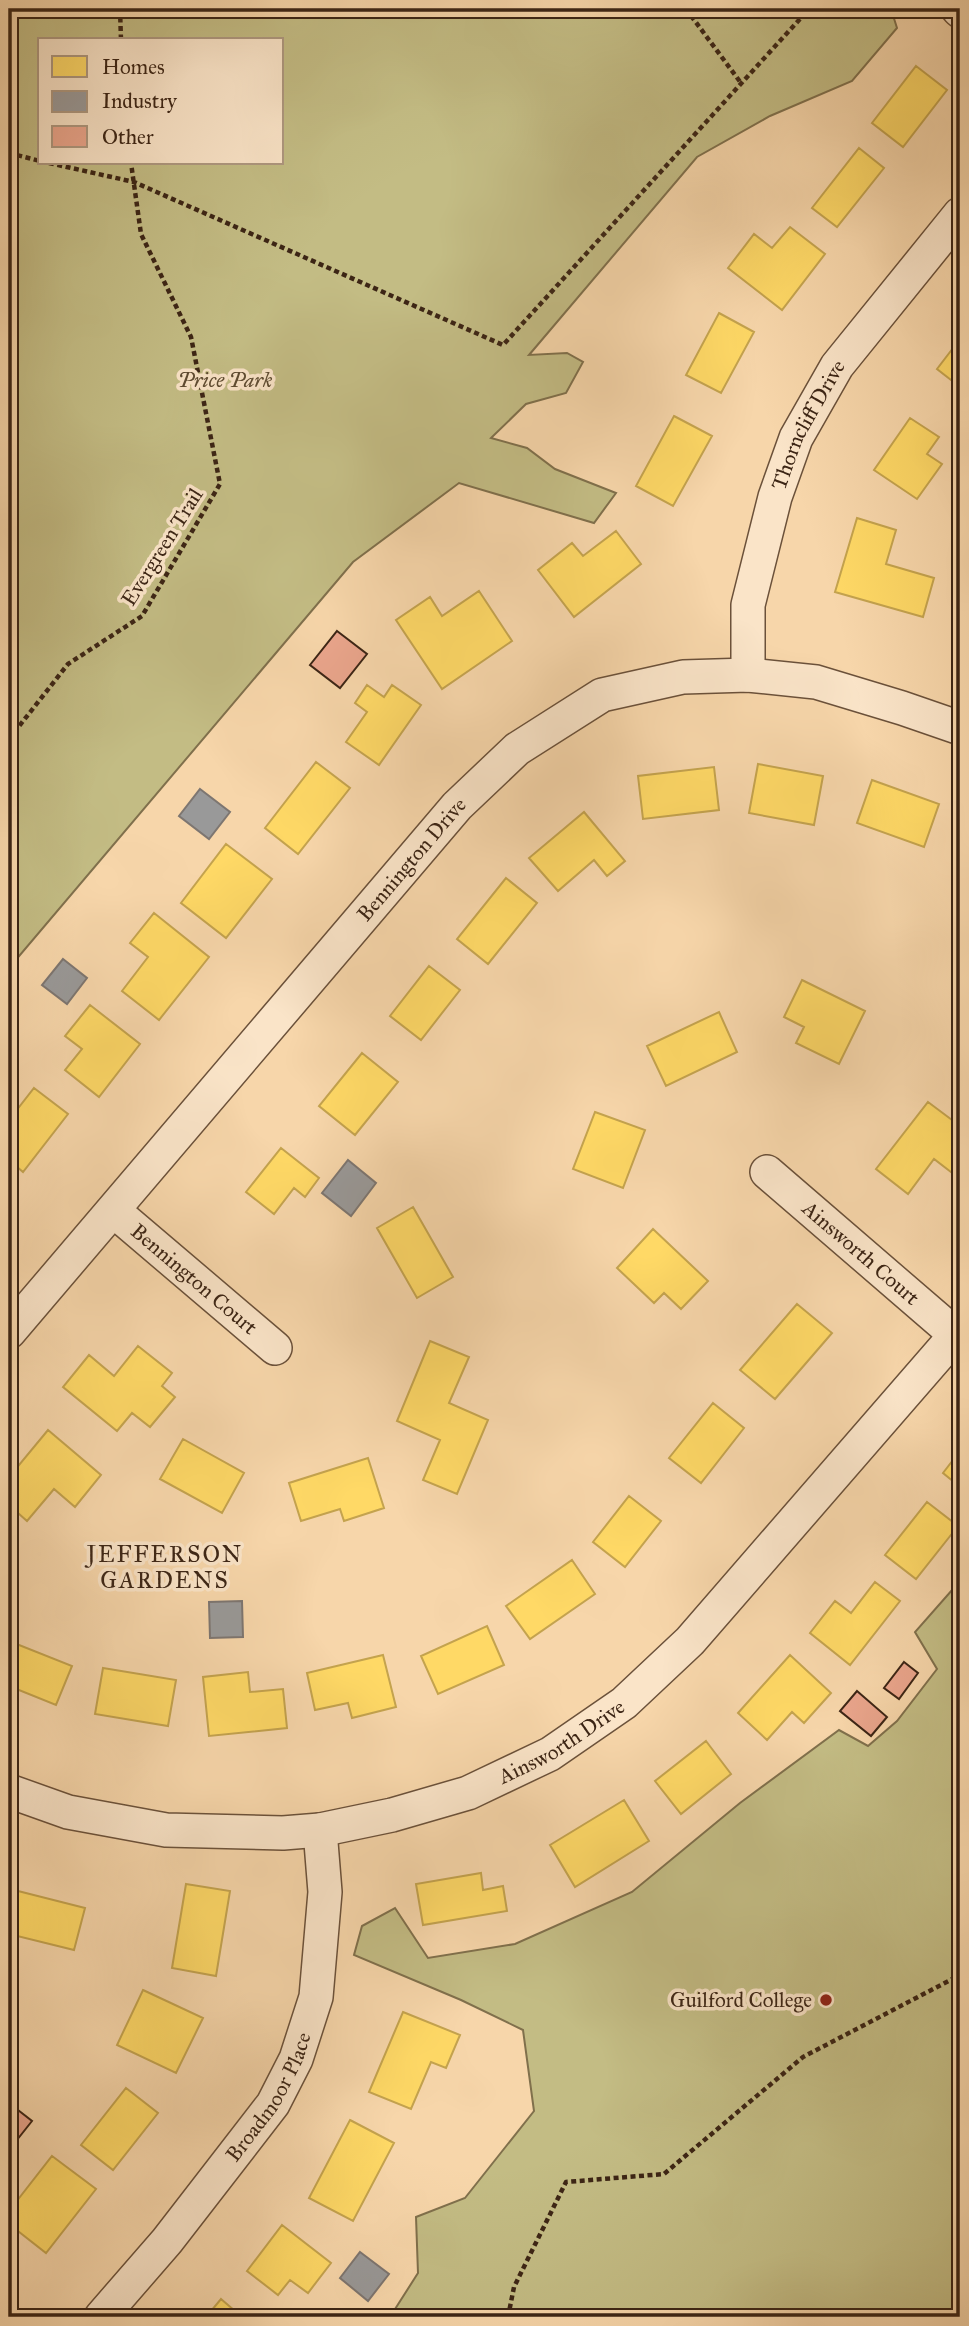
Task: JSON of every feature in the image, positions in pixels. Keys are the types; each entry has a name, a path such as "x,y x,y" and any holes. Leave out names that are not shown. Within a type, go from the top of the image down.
{"street":[{"name":"Thorncliff Drive","path":"748,675 748,605 775,496 796,438 836,366 960,214"},
{"name":"Bennington Drive","path":"9,1332 457,806 517,748 603,695 683,677 748,675 816,682 960,728"},
{"name":"Ainsworth Court","path":"767,1172 958,1332"},
{"name":"Bennington Court","path":"114,1211 275,1348"},
{"name":"Ainsworth Drive","path":"9,1791 68,1812 166,1830 283,1833 320,1830 392,1815 468,1793 550,1754 624,1703 690,1640 958,1332"},
{"name":"Broadmoor Place","path":"101,2317 167,2241 239,2149 273,2104 296,2059 316,1997 325,1892 320,1830"}],"path":[{"path":"120,9 121,38"},
{"path":"686,9 741,83"},
{"path":"53,164 134,182 503,345 809,9"},
{"path":"9,153 38,160"},
{"name":"Evergreen Trail","path":"9,739 68,664 142,617 220,484 191,337 141,234 131,164"},
{"path":"509,2317 514,2287 566,2182 664,2174 803,2057 960,1975"},
{"path":"868,2317 880,2317"}],"green space":[{"name":"Price Park","path":"9,9 891,9 897,28 852,81 770,116 697,157 529,355 567,353 583,362 566,393 526,404 491,438 527,448 555,469 616,493 594,523 459,483 353,562 9,968"},
{"name":"Guilford College","path":"960,1581 960,2317 390,2317 418,2273 416,2217 465,2198 534,2111 523,2030 461,2000 354,1955 362,1926 395,1908 428,1958 515,1944 632,1892 740,1803 839,1730 868,1746 897,1721 937,1669 915,1632"}],"building: Homes":[{"path":"916,66 947,90 903,147 872,123"},
{"path":"859,148 884,168 837,227 812,208"},
{"path":"790,227 825,254 782,310 728,268 754,234 772,248"},
{"path":"719,313 754,332 721,393 686,375"},
{"path":"960,339 960,387 937,369"},
{"path":"674,416 712,436 673,506 636,486"},
{"path":"910,418 939,437 927,454 942,464 917,499 874,470"},
{"path":"857,518 896,530 886,564 934,578 923,617 835,592"},
{"path":"616,531 641,564 574,617 538,570 572,543 583,556"},
{"path":"479,591 512,641 442,689 396,620 430,597 442,616"},
{"path":"367,685 384,697 392,685 421,705 379,765 346,742 367,712 355,703"},
{"path":"316,762 350,788 298,854 265,828"},
{"path":"758,764 823,776 814,825 749,813"},
{"path":"714,767 719,810 643,819 638,776"},
{"path":"872,780 939,804 924,847 857,823"},
{"path":"584,812 625,861 607,876 594,860 558,891 529,858"},
{"path":"226,844 272,879 226,938 181,903"},
{"path":"506,878 537,903 488,964 457,939"},
{"path":"154,913 209,957 159,1020 122,991 148,957 130,943"},
{"path":"429,966 460,990 421,1040 390,1016"},
{"path":"802,980 865,1011 839,1064 796,1043 804,1027 784,1017"},
{"path":"90,1005 140,1044 99,1097 65,1070 82,1049 65,1036"},
{"path":"719,1012 737,1052 666,1086 647,1046"},
{"path":"362,1053 398,1082 355,1135 319,1106"},
{"path":"34,1088 68,1114 23,1172 9,1160 9,1120"},
{"path":"928,1102 960,1126 960,1179 934,1159 908,1194 876,1169"},
{"path":"595,1112 645,1130 623,1188 573,1169"},
{"path":"281,1148 319,1178 305,1197 294,1188 274,1214 246,1192"},
{"path":"413,1207 453,1277 417,1298 377,1228"},
{"path":"653,1229 708,1281 681,1309 664,1293 654,1303 617,1268"},
{"path":"797,1304 832,1333 775,1399 740,1370"},
{"path":"430,1341 469,1357 449,1403 488,1420 457,1494 423,1480 440,1440 397,1421"},
{"path":"138,1346 172,1373 162,1386 175,1397 150,1427 132,1413 117,1431 63,1387 89,1355 114,1376"},
{"path":"713,1403 744,1428 701,1483 669,1458"},
{"path":"48,1430 101,1475 75,1507 54,1489 27,1521 9,1505 9,1477"},
{"path":"183,1439 244,1473 222,1513 160,1479"},
{"path":"960,1451 960,1487 943,1473"},
{"path":"368,1458 384,1508 344,1521 340,1509 301,1521 289,1483"},
{"path":"629,1496 661,1521 625,1567 593,1542"},
{"path":"927,1502 958,1526 916,1579 885,1555"},
{"path":"572,1560 595,1594 530,1639 506,1606"},
{"path":"875,1582 900,1601 850,1665 810,1633 835,1601 851,1613"},
{"path":"487,1626 504,1665 438,1694 421,1656"},
{"path":"9,1641 72,1666 56,1705 9,1686"},
{"path":"383,1655 396,1707 352,1718 348,1703 315,1710 307,1673"},
{"path":"790,1655 831,1693 804,1723 792,1712 767,1740 738,1713"},
{"path":"103,1668 176,1680 168,1726 95,1714"},
{"path":"248,1672 250,1692 283,1689 287,1728 209,1736 203,1677"},
{"path":"706,1741 731,1774 681,1814 655,1781"},
{"path":"624,1800 649,1841 575,1887 550,1845"},
{"path":"481,1873 483,1890 503,1886 507,1911 423,1925 416,1884"},
{"path":"186,1884 230,1891 216,1976 172,1968"},
{"path":"14,1890 85,1908 74,1950 9,1934 9,1913"},
{"path":"143,1990 203,2018 176,2073 117,2045"},
{"path":"403,2012 460,2035 446,2068 431,2062 411,2109 369,2092"},
{"path":"126,2088 158,2113 113,2170 81,2145"},
{"path":"350,2120 394,2143 353,2221 309,2198"},
{"path":"52,2156 96,2189 46,2253 9,2224 9,2211"},
{"path":"282,2225 331,2263 308,2293 290,2280 278,2295 247,2271"},
{"path":"221,2299 242,2317 206,2317"}],"building: Industry":[{"path":"200,789 230,812 209,839 179,816"},
{"path":"63,959 87,978 67,1004 42,985"},
{"path":"348,1160 376,1183 351,1216 322,1193"},
{"path":"242,1601 243,1637 210,1638 209,1602"},
{"path":"360,2252 389,2274 368,2301 340,2278"}],"building: Other":[{"path":"337,631 367,654 340,688 310,665"},
{"path":"904,1662 918,1673 899,1699 884,1688"},
{"path":"857,1691 887,1717 871,1736 840,1711"},
{"path":"9,2103 32,2121 9,2150"}],"place":[{"name":"Guilford College","path":"826,2000"}],"district":[{"name":"JEFFERSON GARDENS","path":"165,1567"}]}
